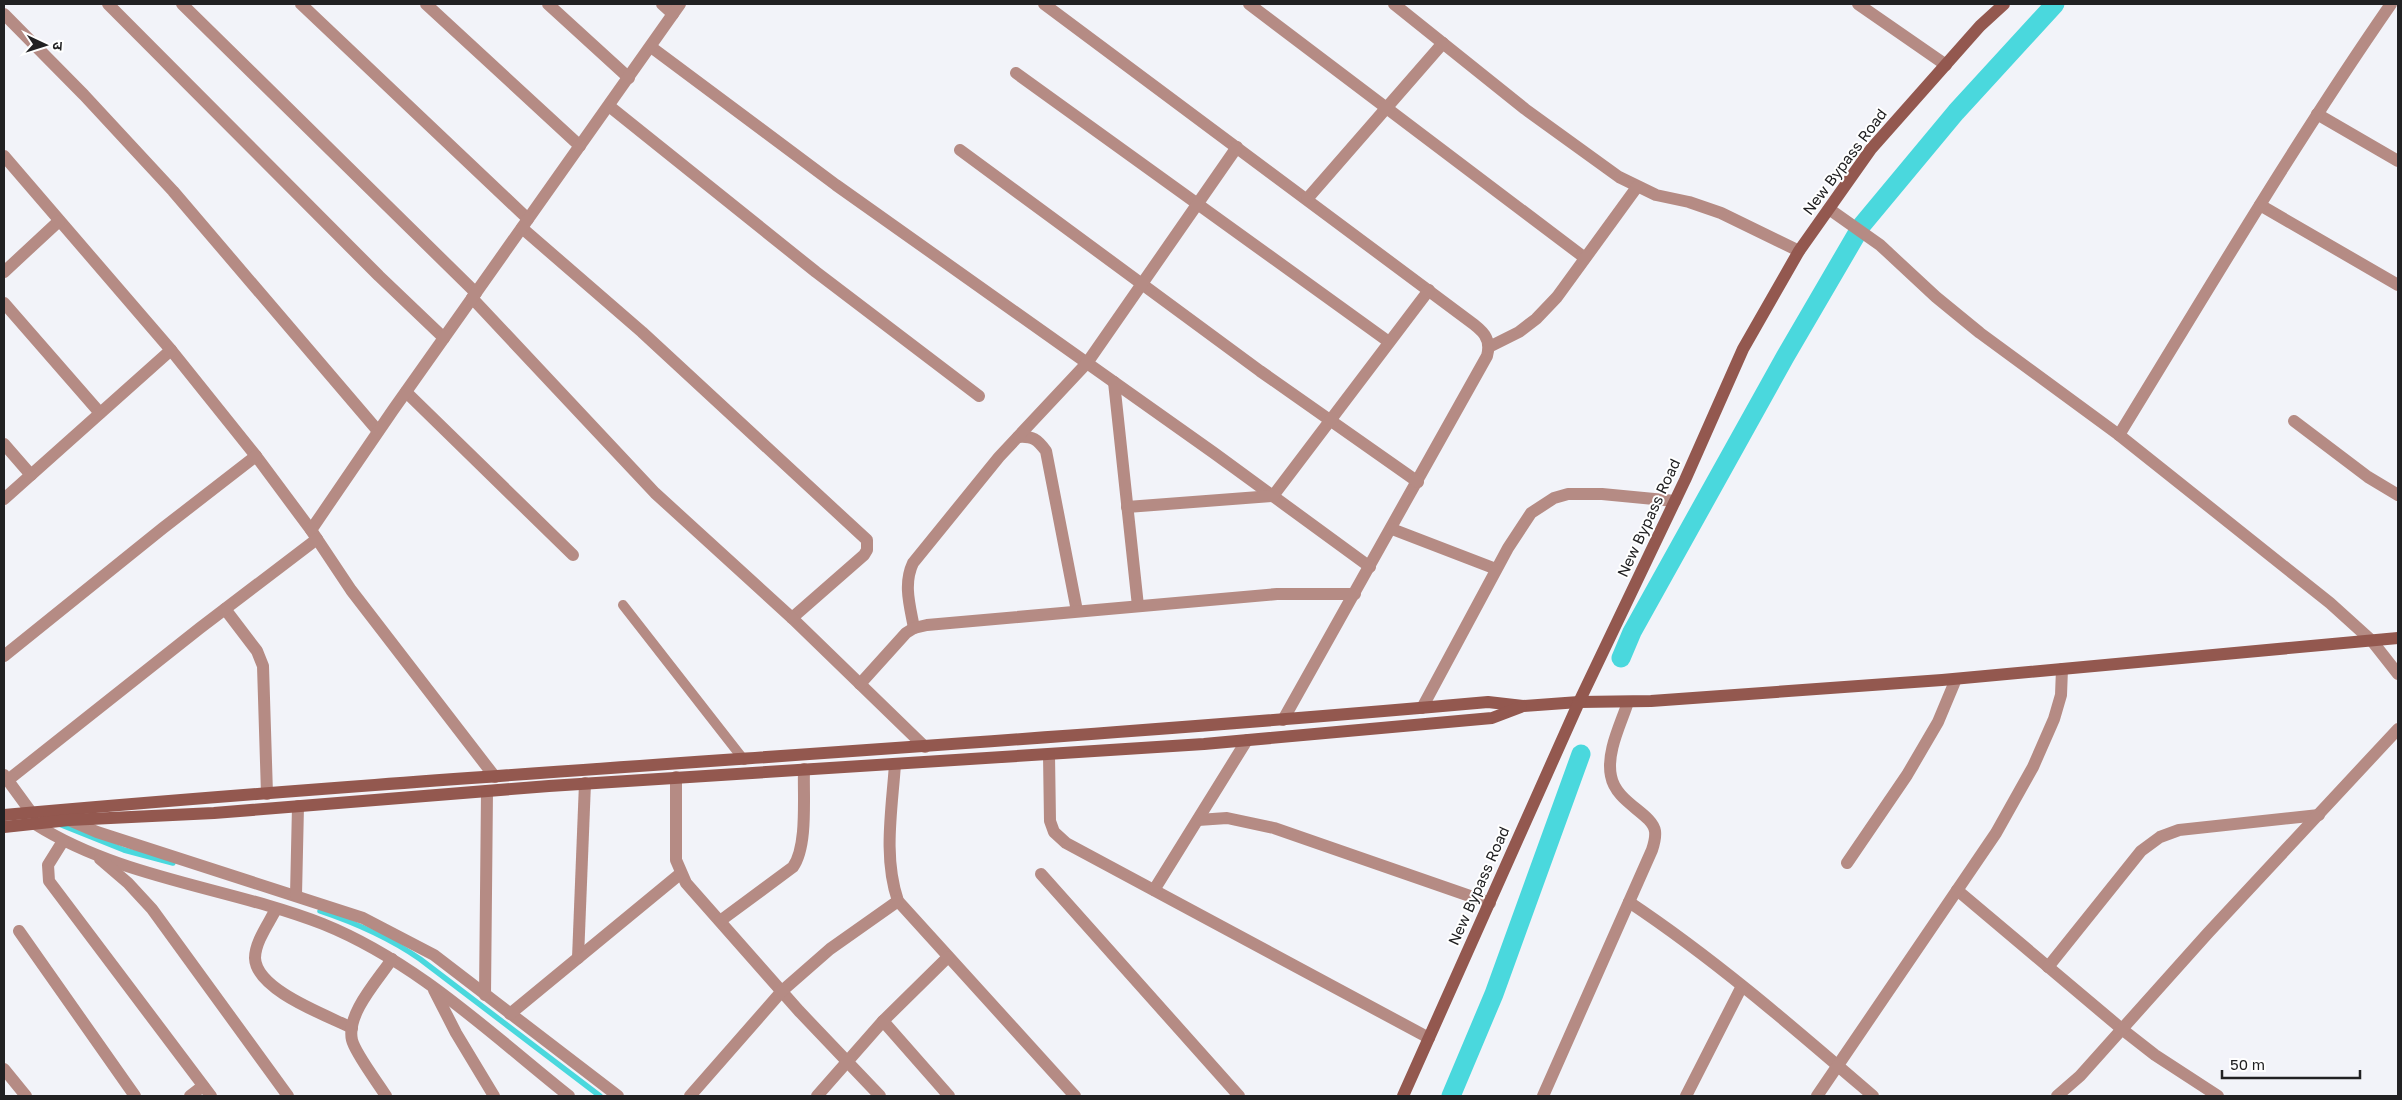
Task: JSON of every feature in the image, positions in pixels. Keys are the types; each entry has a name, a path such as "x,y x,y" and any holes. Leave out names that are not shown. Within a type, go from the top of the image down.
{"street":[{"path":"108,4 379,276 444,338"},
{"path":"182,4 474,296 656,493 792,618 925,747"},
{"path":"301,4 525,224 867,540 867,550 864,555 792,618"},
{"path":"426,4 580,146"},
{"path":"548,4 629,78"},
{"path":"569,1096 461,1008 362,941 321,924 276,909 97,856 63,841 33,818 18,794 5,782 225,609 314,535 378,431 677,9 662,4"},
{"path":"1044,4 1480,329 1487,337 1489,347 1487,356 1392,529 1283,720"},
{"path":"1249,4 1387,106 1585,258"},
{"path":"1394,4 1595,162 1637,187 1656,195 1689,202 1721,213 1799,250"},
{"path":"1858,4 1946,65"},
{"name":"New Bypass Road","path":"1403,1096 1579,702 1675,500 1743,349 1799,250 1871,149 1980,26 2004,4"},
{"path":"2119,435 2317,114 2391,4"},
{"path":"4,14 84,95 173,191 378,431"},
{"path":"1307,199 1443,43"},
{"path":"651,47 836,185 1114,382 1370,567"},
{"path":"1016,73 1390,342"},
{"path":"609,106 816,272 979,396"},
{"path":"2317,114 2398,160"},
{"path":"914,628 907,586 908,573 913,563 998,457 1087,363 1237,147"},
{"path":"960,150 1329,420 1418,482"},
{"path":"4,156 171,350 256,456 314,535 351,590 494,777"},
{"path":"1489,347 1519,332 1536,319 1557,297 1637,187"},
{"path":"2260,205 2398,285"},
{"path":"1829,209 1887,251 1936,297 1980,333 2119,435 2330,603 2372,641 2398,674"},
{"path":"4,272 60,221"},
{"path":"1127,507 1273,496 1428,290"},
{"path":"4,303 100,413"},
{"path":"4,499 171,350"},
{"path":"1114,382 1138,606"},
{"path":"406,392 573,555"},
{"path":"2294,422 2368,477 2398,495"},
{"path":"1018,437 1029,436 1038,440 1046,451 1077,611"},
{"path":"4,444 31,475"},
{"path":"4,656 148,539 256,456"},
{"path":"1422,708 1496,569 1522,525 1532,513 1554,498 1568,494 1602,494 1675,500"},
{"path":"1392,529 1496,569"},
{"path":"860,684 906,633 914,628 1077,611 1277,594 1355,594"},
{"path":"225,609 257,651 262,666 267,794"},
{"path":"4,827 33,818 267,794 925,747 1283,720 1488,702 1523,706 1579,702 1628,702 1956,678 2398,638"},
{"path":"1817,1096 1996,833 2032,767 2054,719 2061,695 2062,669"},
{"path":"1846,863 1907,775 1938,722 1956,678"},
{"path":"1542,1096 1652,850 1655,830 1650,822 1623,799 1611,778 1611,754 1628,702"},
{"path":"4,815 69,820 298,806 585,783 1050,755 1492,718 1523,706"},
{"path":"2057,1096 2080,1076 2123,1030 2208,933 2398,729"},
{"path":"1154,890 1247,740"},
{"path":"1050,755 1050,821 1054,832 1066,843 1429,1038"},
{"path":"895,764 890,871 898,901 1075,1096"},
{"path":"720,921 793,867 798,860 802,827 804,769"},
{"path":"676,778 676,860 680,874 782,991 880,1096"},
{"path":"578,958 585,783"},
{"path":"485,995 487,791"},
{"path":"296,895 298,806"},
{"path":"2048,967 2141,851 2160,837 2179,830 2319,815"},
{"path":"1198,820 1227,818 1274,828 1490,903"},
{"path":"69,820 97,832 364,918 401,936 434,955 618,1096"},
{"path":"63,841 48,866 49,881 207,1091 190,1096"},
{"path":"97,856 128,883 152,909 288,1096"},
{"path":"510,1014 680,874"},
{"path":"1041,874 1239,1096"},
{"path":"1957,890 2123,1030 2155,1055 2218,1096"},
{"path":"690,1096 782,991 830,949 898,901"},
{"path":"1629,902 1676,933 1873,1096"},
{"path":"276,909 257,947 255,959 261,973 275,990 352,1028"},
{"path":"19,931 135,1096"},
{"path":"819,1096 883,1021 948,957"},
{"path":"386,1096 352,1041 352,1028 359,1006 392,960"},
{"path":"1686,1096 1742,986"},
{"path":"433,988 456,1033 494,1096"},
{"path":"883,1021 950,1096"},
{"path":"4,1069 26,1096"}],"lane":[{"path":"623,605 744,760"}],"waterway":[{"path":"1621,658 1632,632 1785,357 1862,225 1956,112 2055,4"},
{"path":"1451,1096 1494,994 1581,754"},
{"path":"59,824 124,850 173,863"},
{"path":"320,911 372,931 420,959 600,1096"}]}
